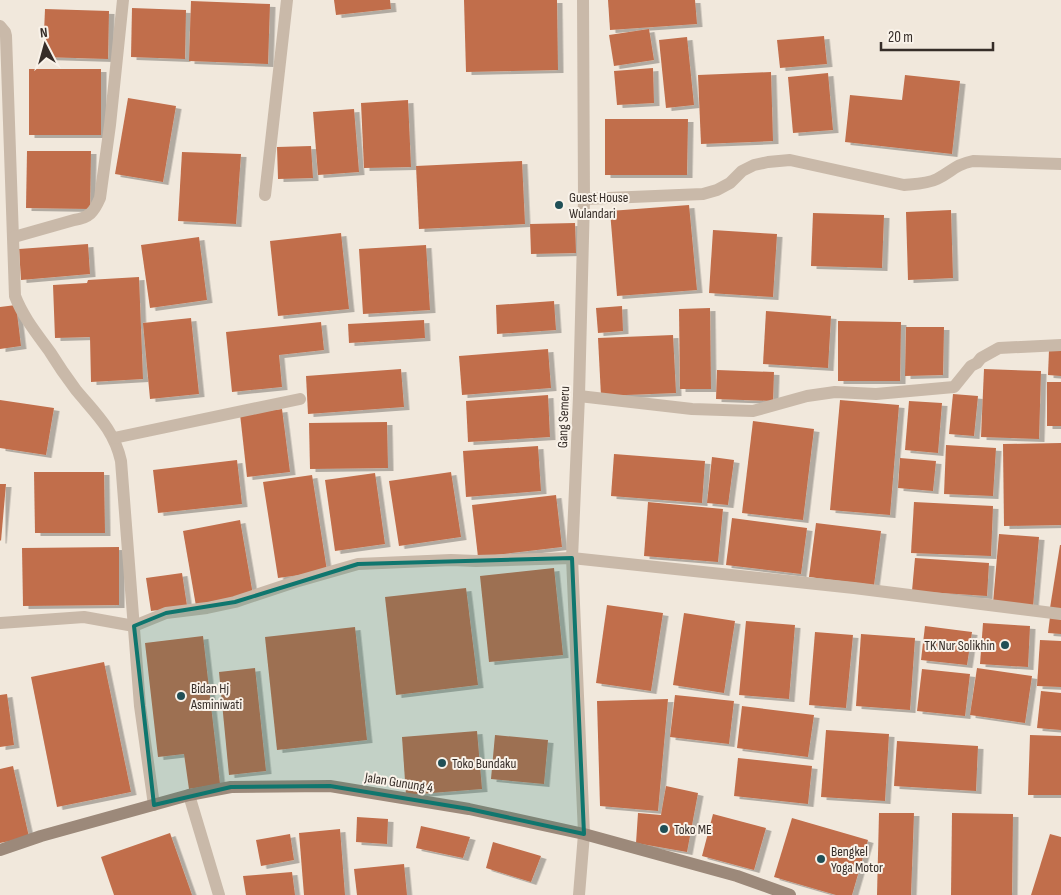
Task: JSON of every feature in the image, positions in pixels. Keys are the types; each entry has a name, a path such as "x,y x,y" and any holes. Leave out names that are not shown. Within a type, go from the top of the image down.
{"street":[{"path":"14,237 83,219 92,214 96,207 100,198 110,125 123,0"},
{"path":"265,194 287,0"},
{"name":"Gang Semeru","path":"579,895 584,834 572,558 579,396 584,199 583,0"},
{"path":"0,26 6,36 15,289 19,306 74,388 114,438 121,461 140,706 154,805"},
{"path":"584,199 703,194 717,190 730,183 742,171 754,165 790,160 904,185 922,184 936,180 959,164 973,161 1061,164"},
{"path":"579,396 692,409 753,410 807,396 835,392 876,394 954,388 971,366 998,348 1061,345"},
{"path":"114,438 300,398"},
{"path":"0,623 84,617 134,626 166,613 207,608 235,602 358,564 572,558 854,588 1061,614"},
{"name":"Jalan Gunung 4","path":"0,850 40,836 189,795 231,787 330,786 469,809 584,834 737,876 790,895"},
{"path":"189,795 219,895"}],"highlighted area":[{"path":"572,558 584,834 469,809 330,786 231,787 154,805 134,626 166,613 235,602 358,564"}],"building":[{"path":"334,0 390,0 391,9 336,15"},
{"path":"464,0 557,0 558,70 466,72"},
{"path":"608,0 695,0 697,24 610,30"},
{"path":"191,1 270,4 268,64 189,61"},
{"path":"132,8 186,10 185,59 131,57"},
{"path":"45,9 109,11 108,59 43,57"},
{"path":"649,29 654,60 614,66 609,35"},
{"path":"824,36 827,64 780,68 777,40"},
{"path":"687,37 694,105 666,108 659,40"},
{"path":"653,68 654,103 617,105 614,71"},
{"path":"29,69 101,69 101,135 29,135"},
{"path":"771,72 773,141 701,144 698,75"},
{"path":"828,73 833,130 793,133 788,77"},
{"path":"905,75 960,81 952,154 845,142 850,95 902,100"},
{"path":"128,98 176,106 163,182 115,174"},
{"path":"408,100 411,167 364,168 361,103"},
{"path":"354,109 359,172 318,175 313,112"},
{"path":"605,119 688,119 687,175 605,175"},
{"path":"311,146 313,178 278,179 277,147"},
{"path":"27,151 91,151 90,209 26,208"},
{"path":"182,152 241,154 236,224 178,221"},
{"path":"522,161 525,224 419,229 416,166"},
{"path":"689,205 697,290 617,296 610,211"},
{"path":"951,210 953,278 908,280 906,212"},
{"path":"813,213 884,215 882,268 811,266"},
{"path":"575,223 576,253 531,254 530,224"},
{"path":"713,230 777,234 773,297 709,293"},
{"path":"341,233 349,309 278,316 270,241"},
{"path":"199,237 207,300 150,308 141,245"},
{"path":"88,244 90,274 21,280 19,249"},
{"path":"426,245 430,310 363,314 359,249"},
{"path":"139,277 143,379 91,382 90,337 55,338 53,285 87,283 88,280"},
{"path":"554,301 556,330 497,334 496,305"},
{"path":"16,305 21,346 0,349 0,307"},
{"path":"622,306 623,331 598,333 596,308"},
{"path":"710,308 711,389 680,389 679,309"},
{"path":"766,311 831,316 828,368 763,364"},
{"path":"191,318 199,394 150,399 143,323"},
{"path":"424,320 425,338 349,343 348,324"},
{"path":"838,321 901,322 900,381 838,381"},
{"path":"321,322 324,350 279,355 282,387 232,392 226,332"},
{"path":"906,327 944,327 943,375 905,376"},
{"path":"673,335 676,393 601,396 598,338"},
{"path":"548,349 551,388 462,395 459,356"},
{"path":"1049,350 1061,350 1061,376 1048,375"},
{"path":"401,369 404,407 308,414 306,376"},
{"path":"984,369 1041,371 1039,439 981,437"},
{"path":"717,370 774,372 773,401 716,399"},
{"path":"1047,382 1061,382 1061,426 1047,426"},
{"path":"953,394 978,396 974,436 949,434"},
{"path":"548,395 550,437 468,442 466,401"},
{"path":"0,400 54,408 46,455 0,448"},
{"path":"840,400 899,405 890,515 830,510"},
{"path":"909,401 942,403 938,453 905,450"},
{"path":"282,409 290,472 247,477 240,414"},
{"path":"753,421 814,429 803,520 742,513"},
{"path":"387,422 388,468 310,469 309,423"},
{"path":"1061,443 1061,525 1004,526 1003,444"},
{"path":"946,445 996,448 993,496 944,494"},
{"path":"538,446 541,491 466,497 463,451"},
{"path":"614,454 705,461 702,503 611,496"},
{"path":"712,457 734,460 728,505 707,503"},
{"path":"900,458 936,461 933,491 898,488"},
{"path":"237,460 242,504 158,513 153,470"},
{"path":"34,472 104,472 105,533 35,533"},
{"path":"451,472 461,537 399,546 389,481"},
{"path":"375,473 385,544 335,551 325,480"},
{"path":"312,475 327,571 278,578 263,482"},
{"path":"0,484 6,484 1,541 0,540"},
{"path":"556,495 562,547 478,557 472,505"},
{"path":"648,502 723,509 718,562 644,556"},
{"path":"914,502 993,506 991,556 911,553"},
{"path":"732,518 807,528 801,574 726,565"},
{"path":"240,520 253,595 196,606 183,531"},
{"path":"816,523 881,531 874,585 809,577"},
{"path":"999,534 1039,537 1033,606 993,603"},
{"path":"1061,545 1061,610 1050,608"},
{"path":"119,547 119,605 23,606 22,548"},
{"path":"915,558 989,563 987,596 912,591"},
{"path":"554,568 563,655 489,662 480,576"},
{"path":"182,573 187,606 151,611 146,578"},
{"path":"466,588 478,685 396,695 385,597"},
{"path":"607,605 663,613 651,691 596,683"},
{"path":"684,613 735,621 724,693 673,685"},
{"path":"1050,617 1061,618 1061,634 1048,633"},
{"path":"746,621 795,625 789,699 739,695"},
{"name":"TK Nur Solikhin","path":"983,623 1030,626 1028,667 980,664"},
{"path":"925,626 972,632 967,665 921,660"},
{"path":"355,627 367,740 277,750 265,637"},
{"path":"815,632 853,635 846,708 809,705"},
{"path":"861,634 915,638 910,710 856,706"},
{"name":"Bidan Hj Asminiwati","path":"203,636 220,784 189,789 184,754 158,757 145,643"},
{"path":"1040,640 1061,641 1061,687 1037,686"},
{"path":"104,662 131,792 57,807 31,677"},
{"path":"255,668 266,771 229,775 219,672"},
{"path":"977,668 1032,676 1025,723 970,715"},
{"path":"922,669 970,674 965,716 917,711"},
{"path":"1041,691 1061,693 1061,730 1037,728"},
{"path":"7,694 14,745 0,747 0,695"},
{"path":"675,695 734,701 729,744 670,737"},
{"path":"668,699 658,811 600,806 597,701"},
{"path":"742,706 814,715 808,757 737,748"},
{"path":"826,730 889,734 885,801 821,797"},
{"name":"Toko Bundaku","path":"477,731 482,789 406,795 402,737"},
{"path":"495,735 548,740 544,784 491,779"},
{"path":"1030,735 1061,736 1061,795 1028,795"},
{"path":"897,741 978,746 976,791 894,786"},
{"path":"738,758 812,766 808,804 734,796"},
{"path":"13,766 29,837 0,843 0,769"},
{"name":"Toko ME","path":"666,786 698,793 687,852 636,843 638,813 661,815"},
{"path":"879,813 914,813 911,895 877,895"},
{"path":"952,813 1013,814 1012,895 951,895"},
{"path":"713,814 766,828 754,870 702,856"},
{"path":"357,817 388,819 387,844 356,842"},
{"name":"Bengkel Yoga Motor","path":"792,818 868,840 852,895 836,895 774,877"},
{"path":"421,826 470,837 463,858 416,848"},
{"path":"340,829 345,895 304,895 299,833"},
{"path":"170,833 192,895 114,895 101,857"},
{"path":"290,834 294,860 261,866 256,840"},
{"path":"1050,834 1061,837 1061,895 1031,895"},
{"path":"493,842 541,856 531,882 486,868"},
{"path":"404,864 407,895 357,895 354,869"},
{"path":"292,872 295,895 246,895 243,876"}],"place":[{"name":"Guest House Wulandari","path":"559,205"},
{"name":"TK Nur Solikhin","path":"1005,645"},
{"name":"Bidan Hj Asminiwati","path":"181,696"},
{"name":"Toko Bundaku","path":"442,763"},
{"name":"Toko ME","path":"664,829"},
{"name":"Bengkel Yoga Motor","path":"821,859"}]}
